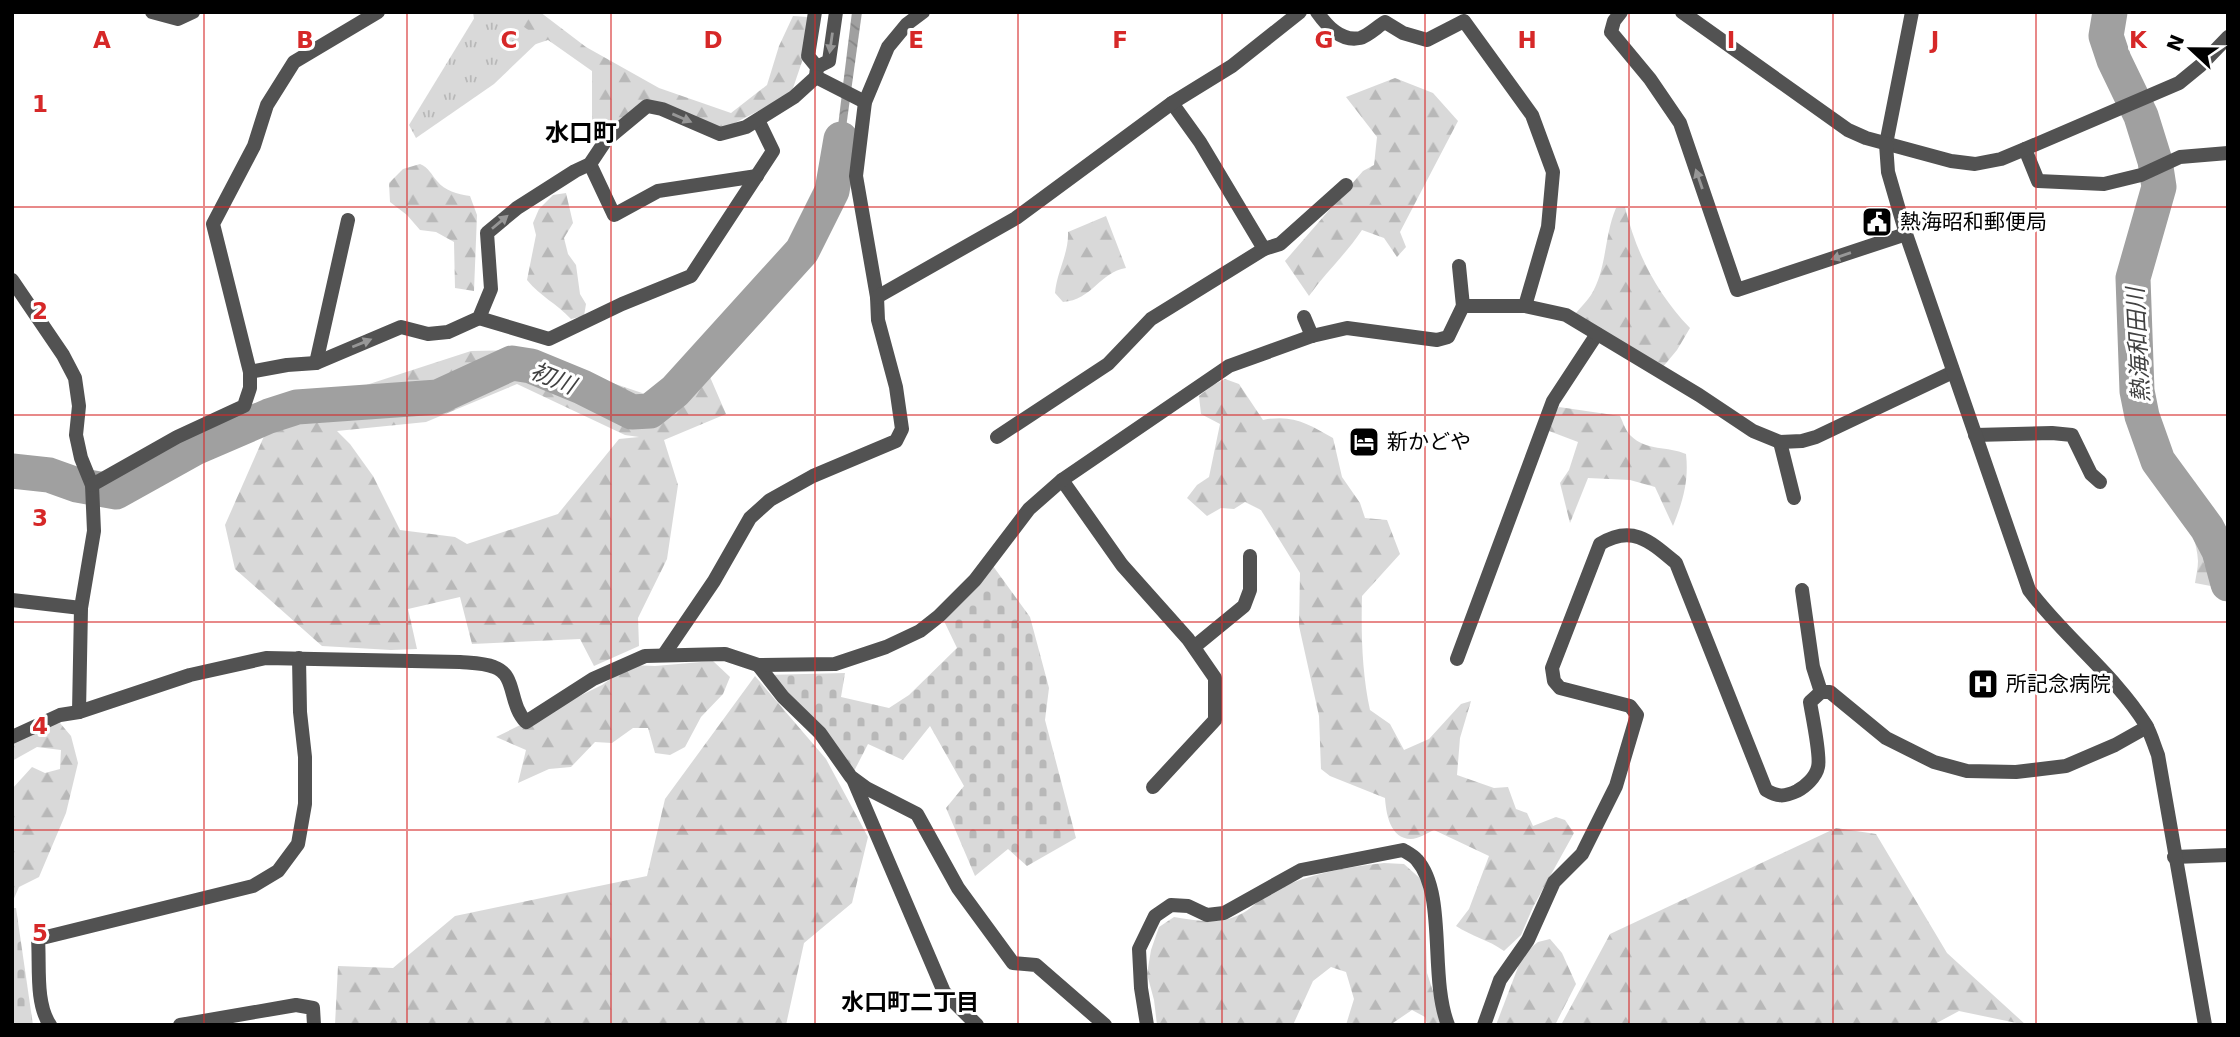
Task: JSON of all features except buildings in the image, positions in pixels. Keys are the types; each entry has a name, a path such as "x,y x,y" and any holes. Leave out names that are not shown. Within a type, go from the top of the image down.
{"street":[{"path":"152,12 178,19 193,12"},
{"path":"92,485 177,437 244,406 250,388 250,372 213,224 254,146 267,105 293,62 378,12"},
{"path":"665,653 714,581 750,518 770,500 813,476 896,441 902,429 896,387 878,320 877,297 856,176 862,101 888,47 907,24 923,12"},
{"path":"1317,12 1329,29 1345,37 1361,38 1385,22 1403,33 1427,40 1464,21 1504,73 1532,115 1553,172 1548,227 1525,306"},
{"path":"1621,12 1614,21 1611,32 1650,79 1680,123 1737,290 1906,234"},
{"path":"1912,12 1885,144 1888,172 1906,234 2029,590 2047,615 2119,687 2147,727 2158,755 2205,1025"},
{"path":"1686,13 1848,130 1885,144 1951,162 1975,164 2001,159 2179,83 2228,37"},
{"path":"479,318 491,289 487,233 517,208 590,164 606,140 647,106 662,109 720,134 746,127 794,97 816,72 829,61 835,15 815,14 808,55 816,72 830,85 862,101"},
{"path":"877,297 1016,218 1172,103 1232,66 1292,14"},
{"path":"1172,103 1200,142 1264,250"},
{"path":"250,372 316,363 401,327 428,334 448,332 479,318 548,339 622,304 691,276 773,151 758,120"},
{"path":"2025,149 2038,181 2104,184 2141,175 2180,157 2228,153"},
{"path":"590,164 614,215 658,191 757,176"},
{"path":"997,437 1108,363 1151,319 1264,250 1280,244 1346,185"},
{"path":"316,363 348,220"},
{"path":"12,737 60,715 79,712 190,675 265,658 460,662 491,666 503,671 510,679 517,713 526,722 593,679 645,656 665,653 725,654 758,665 835,664 886,648 920,631 939,616 975,580 1029,509 1062,480 1229,366 1312,336 1346,328 1437,340 1448,337 1463,306 1459,266"},
{"path":"12,281 63,355 75,378 79,406 76,435 81,458 92,485 94,531 81,608 79,712"},
{"path":"1463,306 1525,306 1566,316 1699,395 1753,431 1780,442 1816,437 1953,372"},
{"path":"1304,317 1312,336"},
{"path":"1457,659 1553,401 1597,334"},
{"path":"1975,435 2072,435 2091,474 2100,482"},
{"path":"1780,442 1794,498"},
{"path":"1062,480 1122,565 1194,646 1215,678 1215,720 1153,787"},
{"path":"1484,1025 1500,980 1528,940 1554,882 1582,854 1616,786 1637,715 1630,706 1560,688 1552,668 1600,544 1614,535 1628,534 1657,547 1676,563 1766,790 1776,796 1786,796 1801,789 1810,781 1818,767 1810,702 1821,692 1830,692 1886,738 1934,762 1967,771 2016,772 2066,766 2115,745 2147,727"},
{"path":"1194,646 1244,606 1250,590 1250,556"},
{"path":"1802,590 1813,667 1821,692"},
{"path":"12,600 81,608"},
{"path":"50,1025 41,1002 38,939 253,886 278,871 298,844 305,804 299,658"},
{"path":"758,665 783,697 820,733 851,776 944,992 978,1025"},
{"path":"851,776 866,788 918,814 958,888 1013,963 1037,965 1105,1025"},
{"path":"1147,1025 1139,949 1155,916 1171,905 1188,906 1207,915 1224,913 1301,870 1404,850 1416,858 1428,877 1434,902 1437,973 1448,1025"},
{"path":"2174,857 2228,855"},
{"path":"180,1025 296,1005 313,1008 314,1025"}],"green space":[{"path":"473,12 540,12 586,47 659,88 731,113 767,85 779,46 793,16 807,17 808,44 791,94 719,131 649,107 612,126 592,126 592,71 548,40 530,46 474,19"},
{"path":"478,12 503,12 541,39 494,84 416,138 409,125"},
{"path":"1395,78 1433,93 1458,121 1400,232 1406,247 1397,257 1384,238 1362,230 1309,296 1285,261 1363,171 1374,165 1377,137 1346,97"},
{"path":"420,164 444,187 470,196 477,215 474,291 455,288 454,242 436,232 420,230 390,202 389,183 403,169"},
{"path":"822,177 837,193 811,257 766,317 710,377 726,414 664,440 678,485 667,559 638,618 639,646 594,666 580,639 472,644 460,597 408,609 417,649 322,646 235,569 225,525 269,425 285,404 320,400 471,351 526,350 568,368 648,395 687,360 740,299 764,279 790,247","holes":["517,384 625,435 639,437 619,439 558,514 467,544 455,537 400,530 373,476 337,431 426,422"]},
{"path":"566,193 573,223 564,238 568,254 576,265 580,294 586,304 584,316 571,319 527,280 536,235 533,223 539,209 553,195"},
{"path":"1625,207 1635,241 1649,272 1667,301 1690,328 1662,368 1628,349 1576,313 1596,285 1616,208"},
{"path":"1106,216 1126,268 1109,275 1081,296 1063,302 1055,293 1067,247 1068,232"},
{"path":"1225,379 1239,384 1263,420 1292,419 1333,438 1342,477 1360,503 1365,518 1387,520 1400,554 1362,596 1365,682 1370,710 1390,724 1404,750 1429,739 1461,704 1471,701 1460,738 1457,775 1494,788 1508,787 1516,809 1527,813 1533,826 1556,817 1565,820 1574,833 1533,907 1521,935 1504,951 1456,926 1469,909 1489,856 1434,830 1411,839 1398,835 1390,824 1385,798 1330,776 1321,769 1319,716 1299,626 1300,573 1261,510 1245,502 1234,509 1221,508 1207,516 1187,498 1197,485 1209,477 1220,424 1201,414 1199,396"},
{"path":"1559,407 1620,416 1628,432 1637,441 1686,454 1684,491 1673,526 1655,487 1630,480 1588,478 1570,523 1560,483 1569,470 1578,442 1549,431 1551,418"},
{"path":"2182,480 2195,482 2228,553 2228,607 2227,596 2216,587 2195,583 2197,551 2182,500"},
{"path":"993,566 1030,617 1049,688 1045,720 1076,838 1027,866 1008,849 975,876 946,808 964,786 930,726 903,760 868,744 851,777 765,675 845,673 841,697 889,708 909,695 957,648 944,621"},
{"path":"713,661 730,677 723,694 701,717 685,747 670,755 655,753 648,728 633,728 612,743 595,742 571,767 549,769 518,783 526,750 496,737 602,685 630,665 655,666"},
{"path":"755,676 826,759 868,837 852,903 804,943 786,1025 335,1025 338,966 393,968 455,916 647,876 665,799"},
{"path":"60,723 71,736 78,763 66,813 39,877 19,887 12,903 12,789 32,767 45,773 60,769 61,750 37,747 12,761 12,742 41,727"},
{"path":"1836,828 1876,834 1947,953 2026,1025 1959,1011 1933,1025 1561,1025 1610,934"},
{"path":"1384,863 1404,864 1424,882 1427,973 1444,1025 1427,1025 1425,1017 1412,1010 1390,1025 1346,1025 1354,999 1346,972 1331,967 1313,981 1293,1025 1157,1025 1147,974 1159,927 1174,917 1218,921 1235,917 1270,892 1301,880 1341,869"},
{"path":"12,908 16,908 33,1025 12,1025"},
{"path":"1550,939 1562,953 1576,984 1555,1025 1496,1025 1523,954 1538,942"}],"water":[{"path":"852,12 862,12 837,193 831,183"}],"waterway":[{"name":"熱海和田川","path":"2110,12 2106,36 2114,60 2141,116 2155,161 2159,187 2133,278 2137,391 2142,416 2158,461 2207,528 2219,551 2228,584"},
{"name":"初川","path":"12,471 49,475 77,485 116,492 195,448 269,416 297,407 438,397 512,363 531,366 632,412 650,411 675,391 802,251 832,191 841,139"}],"place":[{"name":"熱海昭和郵便局","path":"1877,222"},
{"name":"新かどや","path":"1364,442"},
{"name":"所記念病院","path":"1983,684"}],"district":[{"name":"水口町","path":"581,133"},
{"name":"水口町二丁目","path":"910,1002"}]}
